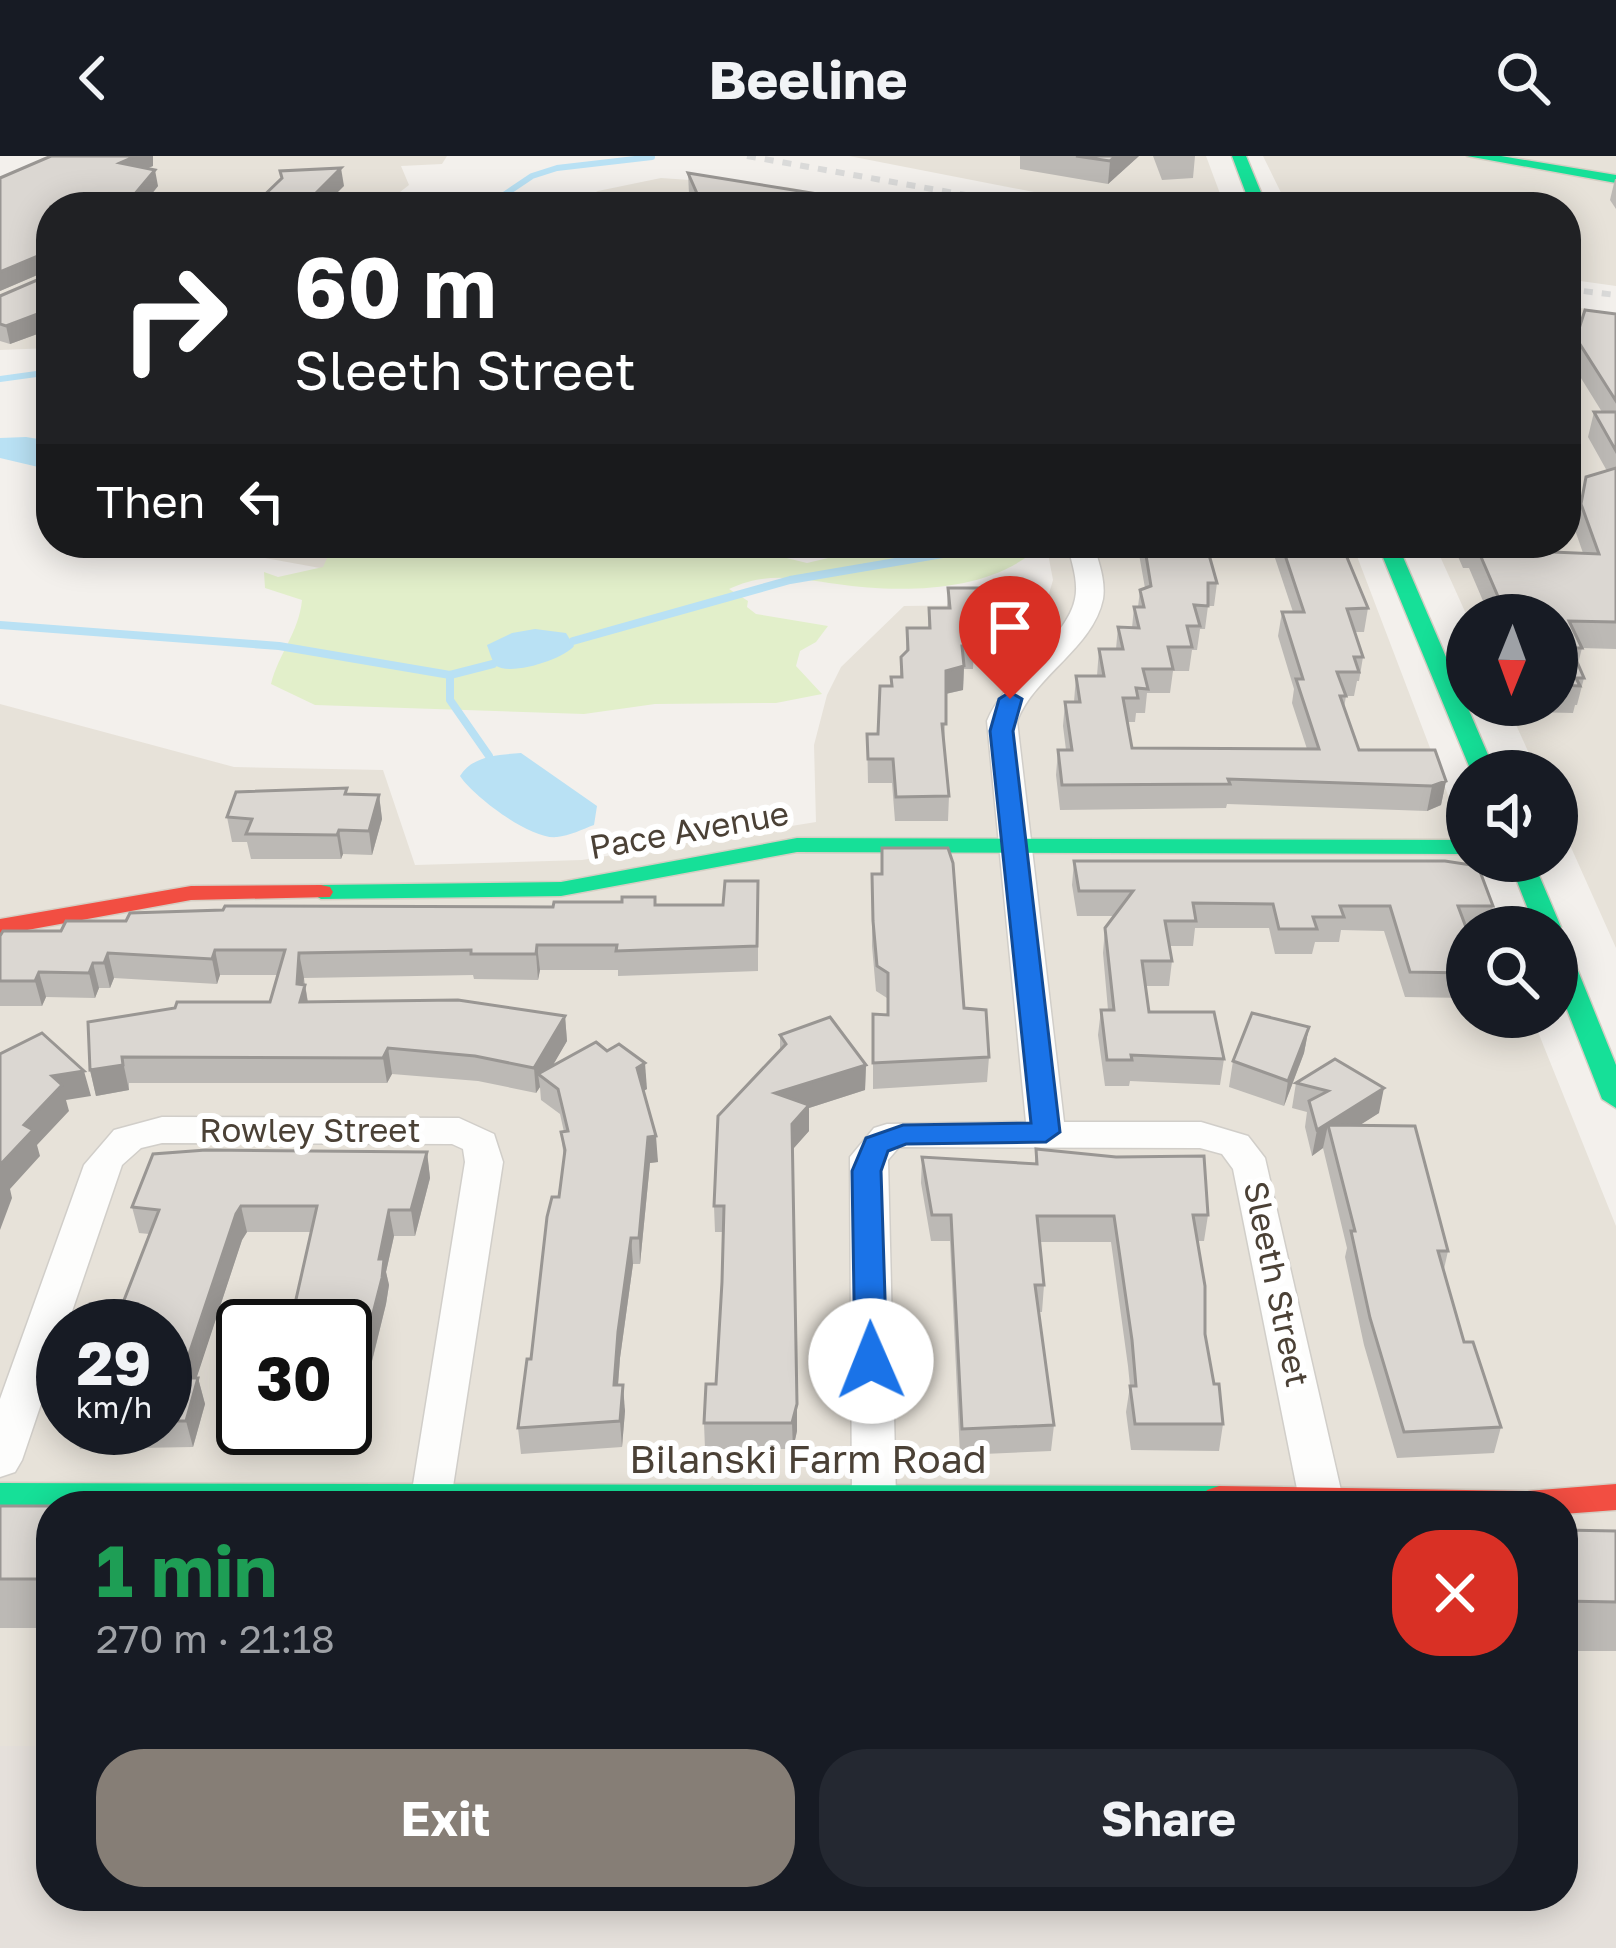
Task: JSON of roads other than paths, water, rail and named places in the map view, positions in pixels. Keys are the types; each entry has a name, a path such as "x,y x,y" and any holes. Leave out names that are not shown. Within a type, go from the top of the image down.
{"street":[{"path":"1239,156 1253,192"},
{"path":"1474,156 1616,179"},
{"path":"1046,1132 1002,721 1018,688 1084,611 1090,583 1084,558"},
{"path":"1393,558 1475,750"},
{"name":"Pace Avenue","path":"0,927 191,893 559,890 778,846 1446,847"},
{"path":"1578,1004 1616,1100"},
{"name":"Rowley Street","path":"0,1460 103,1166 110,1151 126,1139 162,1130 459,1131 481,1143 484,1162 434,1491"},
{"name":"Sleeth Street","path":"874,1491 869,1157 887,1137 903,1134 1046,1132 1201,1135 1235,1145 1246,1155 1319,1491"},
{"name":"Bilanski Farm Road","path":"0,1496 36,1496"},
{"name":"Bilanski Farm Road","path":"1578,1500 1616,1497"}],"water":[{"path":"0,438 36,439 36,466 0,458"},
{"path":"535,629 566,633 574,646 536,665 512,669 495,665 487,645"},
{"path":"521,753 597,806 594,825 557,837 533,832 490,805 460,776 479,760"}],"waterway":[{"path":"508,192 532,176 557,168 652,157"},
{"path":"0,379 36,374"},
{"path":"573,641 790,580 919,558"},
{"path":"0,625 279,646 450,675"},
{"path":"450,675 493,664"},
{"path":"450,675 450,700 489,756"}],"railway":[{"path":"747,156 949,192"},
{"path":"1581,291 1616,295"}]}
